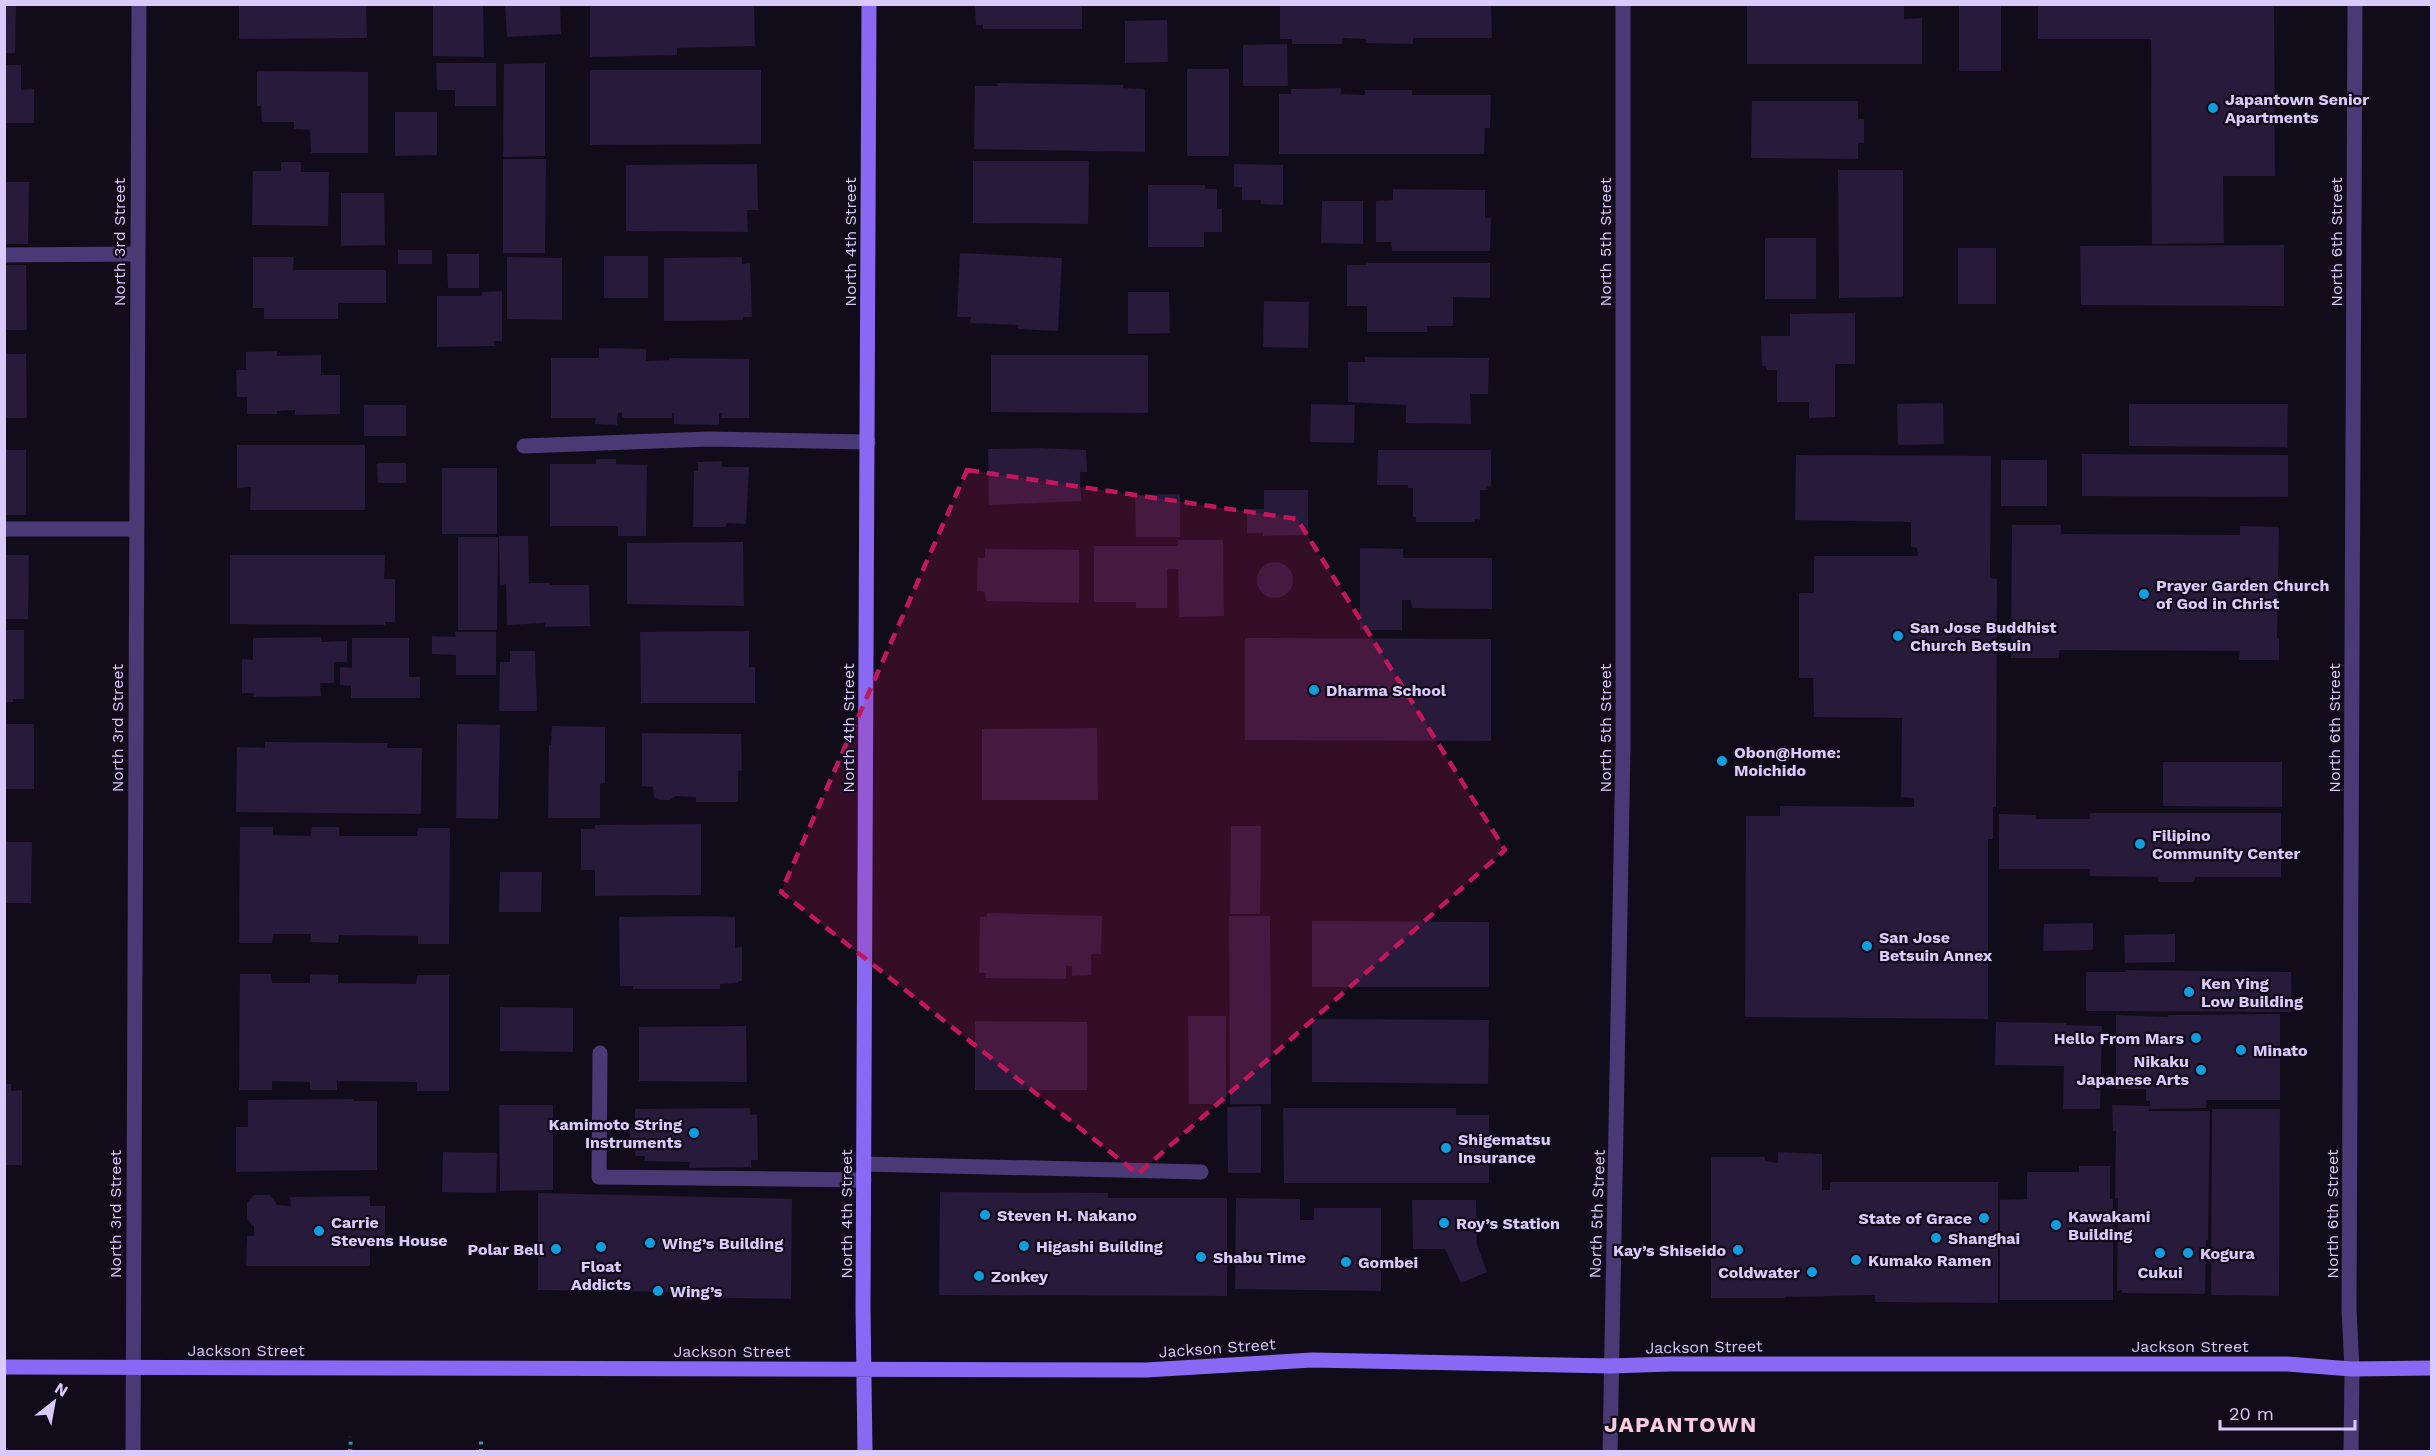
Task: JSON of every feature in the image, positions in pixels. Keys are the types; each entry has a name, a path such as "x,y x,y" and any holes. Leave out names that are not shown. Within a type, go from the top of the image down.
{"street":[{"name":"North 3rd Street","path":"133,1452 139,4"},
{"name":"North 4th Street","path":"865,1452 869,4"},
{"name":"North 5th Street","path":"1610,1452 1623,748 1623,4"},
{"name":"North 6th Street","path":"2351,1452 2352,1369 2349,1297 2355,4"},
{"path":"4,255 137,254"},
{"path":"524,446 708,439 868,442"},
{"path":"4,529 136,529"},
{"path":"600,1053 599,1178 864,1179"},
{"path":"864,1164 1202,1172"},
{"name":"Jackson Street","path":"4,1367 1146,1370 1312,1360 1611,1366 1670,1364 2288,1364 2352,1369 2432,1368"}],"path":[{"path":"350,1452 351,1437"},
{"path":"481,1438 481,1452"}],"highlighted area":[{"path":"967,470 1297,519 1505,850 1138,1174 781,892"}],"building":[{"path":"4,4 16,4 15,53 4,53"},
{"path":"239,4 366,4 367,38 239,39"},
{"path":"433,4 483,4 484,57 433,56"},
{"path":"505,4 560,4 561,34 507,37"},
{"path":"590,4 754,4 755,46 677,48 677,55 590,57"},
{"path":"975,4 1082,4 1082,29 983,29 983,25 976,25"},
{"path":"1280,4 1491,5 1492,38 1413,38 1413,44 1366,43 1366,39 1342,38 1342,44 1292,44 1292,39 1280,39"},
{"path":"1747,4 1904,4 1904,19 1922,18 1922,64 1747,64"},
{"path":"1959,4 2001,4 2001,71 1959,71"},
{"name":"Japantown Senior Apartments","path":"2038,4 2274,4 2275,176 2223,176 2224,243 2152,244 2151,39 2038,39"},
{"path":"1167,20 1168,62 1125,63 1125,21"},
{"path":"1287,44 1288,86 1243,86 1243,45"},
{"path":"436,63 496,63 496,106 455,106 455,90 437,90"},
{"path":"545,63 545,156 503,157 504,64"},
{"path":"4,65 21,65 21,90 34,89 34,123 4,123"},
{"path":"1187,69 1229,69 1229,156 1187,156"},
{"path":"590,70 761,70 761,144 590,145"},
{"path":"257,71 368,72 368,153 311,153 310,130 294,129 294,122 262,122 261,106 257,106"},
{"path":"998,83 1123,85 1123,88 1145,89 1145,152 974,149 975,86 997,86"},
{"path":"1341,88 1341,94 1365,95 1365,90 1412,90 1412,95 1491,95 1490,128 1485,128 1484,154 1279,154 1279,94 1291,94 1291,89"},
{"path":"1752,101 1858,101 1858,119 1864,119 1864,143 1858,143 1858,159 1751,158"},
{"path":"395,112 437,112 437,155 395,156"},
{"path":"503,159 546,159 545,253 503,253"},
{"path":"973,161 1089,161 1088,224 973,223"},
{"path":"281,162 301,162 301,172 329,172 328,226 252,225 253,171 281,171"},
{"path":"757,164 758,210 747,210 748,232 626,231 626,165"},
{"path":"1234,164 1283,165 1283,205 1261,204 1261,200 1242,200 1242,187 1234,187"},
{"path":"1838,170 1903,170 1903,297 1839,298"},
{"path":"4,182 29,182 28,244 4,244"},
{"path":"1148,185 1205,185 1205,189 1217,189 1217,209 1222,209 1222,232 1204,232 1204,247 1148,247"},
{"path":"1393,189 1485,190 1485,218 1491,218 1490,251 1392,251 1391,242 1376,242 1376,201 1393,200"},
{"path":"341,193 384,193 385,245 341,246"},
{"path":"1322,201 1363,201 1363,244 1321,243"},
{"path":"1765,238 1816,238 1816,299 1765,299"},
{"path":"2284,245 2284,306 2081,305 2080,246"},
{"path":"1958,248 1996,248 1996,304 1958,304"},
{"path":"398,250 432,250 432,264 398,264"},
{"path":"960,253 1062,258 1058,331 1018,329 1018,325 970,323 971,317 957,317"},
{"path":"447,254 479,254 479,288 448,288"},
{"path":"604,256 648,256 648,298 604,298"},
{"path":"253,257 294,257 293,270 386,270 386,303 338,303 338,319 264,319 264,308 253,308"},
{"path":"507,257 562,258 562,320 507,319"},
{"path":"742,257 742,264 750,263 752,317 743,317 743,320 664,321 664,258"},
{"path":"1367,263 1490,263 1490,298 1453,297 1453,326 1427,326 1427,332 1367,332 1367,306 1347,306 1347,265 1367,265"},
{"path":"4,265 26,265 27,330 4,330"},
{"path":"502,291 502,341 494,341 494,346 437,347 437,296 482,296 482,292"},
{"path":"1128,292 1169,292 1170,333 1128,334"},
{"path":"1264,301 1309,302 1308,348 1263,347"},
{"path":"1855,313 1855,364 1835,364 1835,417 1809,418 1809,402 1777,402 1777,370 1767,370 1766,366 1762,366 1761,336 1790,336 1790,314"},
{"path":"599,348 646,349 646,361 669,360 669,358 749,359 749,418 721,418 722,413 719,413 719,425 674,424 674,413 672,413 672,418 622,418 622,412 618,413 617,425 595,424 596,418 551,418 551,358 599,358"},
{"path":"277,351 277,356 321,355 321,375 340,375 340,414 295,415 295,410 277,411 277,414 247,414 247,397 237,397 236,370 246,370 246,352"},
{"path":"4,354 26,354 27,418 4,418"},
{"path":"991,355 1148,355 1148,413 991,412"},
{"path":"1365,357 1489,358 1488,394 1470,394 1471,424 1406,423 1406,405 1348,402 1348,362 1365,362"},
{"path":"1943,403 1944,444 1898,445 1897,404"},
{"path":"1311,404 1355,405 1354,443 1310,442"},
{"path":"2129,404 2288,404 2287,447 2129,446"},
{"path":"364,405 406,405 406,436 364,436"},
{"path":"237,445 365,445 365,510 250,510 251,487 237,488"},
{"path":"988,449 1086,450 1087,472 1080,472 1081,501 989,505"},
{"path":"4,450 26,450 26,515 4,515"},
{"path":"1378,450 1491,450 1491,486 1487,487 1488,490 1480,490 1480,520 1475,519 1475,522 1416,522 1416,517 1413,517 1413,488 1408,488 1408,485 1377,485"},
{"path":"2082,454 2288,455 2288,497 2082,496"},
{"path":"1796,455 1991,456 1990,578 1997,579 1996,807 1993,807 1993,839 1988,839 1988,1019 1745,1017 1746,816 1780,816 1780,806 1914,807 1914,798 1901,797 1902,718 1814,717 1813,678 1799,678 1799,593 1814,593 1814,556 1918,556 1917,548 1911,547 1911,522 1795,520"},
{"path":"596,459 616,459 616,464 647,465 646,536 618,536 618,526 550,526 550,464 596,464"},
{"path":"2001,460 2047,460 2047,506 2001,506"},
{"path":"722,461 722,467 749,467 746,524 726,523 726,527 693,527 694,471 698,471 698,462"},
{"path":"377,463 406,463 406,483 378,483"},
{"path":"442,468 497,468 497,534 442,534"},
{"path":"1264,490 1308,490 1308,535 1263,536 1263,533 1247,533 1247,509 1264,509"},
{"path":"1180,494 1180,537 1136,537 1135,495"},
{"name":"Prayer Garden Church of God in Christ","path":"2012,525 2061,525 2061,534 2240,535 2240,526 2279,527 2277,638 2279,638 2279,660 2239,660 2240,651 2059,650 2059,658 2011,658"},
{"path":"499,536 528,536 529,583 589,585 590,626 545,627 545,623 507,625 506,584 500,585"},
{"path":"458,537 498,537 497,630 458,630"},
{"path":"1178,540 1223,540 1224,616 1179,617 1178,569 1167,569 1167,608 1136,608 1136,602 1094,602 1094,546 1178,546"},
{"path":"743,542 744,606 627,604 627,543"},
{"path":"1360,548 1403,549 1403,558 1492,558 1492,609 1412,608 1411,600 1402,600 1402,630 1360,630"},
{"path":"985,549 1079,550 1079,603 986,601 985,592 977,591 978,558 985,558"},
{"path":"4,555 29,555 28,619 4,619"},
{"path":"230,555 385,555 384,579 395,579 395,622 385,622 385,625 230,624"},
{"path":"1275,562 1288,567 1293,580 1288,593 1275,598 1262,593 1257,580 1262,567"},
{"path":"4,630 24,630 24,699 13,699 13,702 4,702"},
{"path":"749,631 749,667 755,667 755,703 641,703 640,632"},
{"path":"455,632 496,632 496,675 456,675 456,655 432,654 432,636 456,637"},
{"path":"321,637 322,642 347,641 347,662 334,662 334,683 320,683 321,696 253,697 254,693 242,693 242,659 253,660 253,638"},
{"path":"352,638 409,638 409,677 420,677 420,698 351,698 351,686 340,685 340,667 352,668"},
{"path":"1245,638 1491,639 1491,741 1245,740"},
{"path":"510,651 535,651 537,711 499,711 500,662 510,662"},
{"path":"4,724 34,724 34,789 4,789"},
{"path":"457,724 500,725 498,819 456,818"},
{"path":"552,726 605,727 605,783 600,784 600,818 548,818 549,745 551,745"},
{"path":"1097,728 1098,800 982,800 982,729"},
{"path":"642,733 741,734 742,771 738,770 738,802 696,802 696,797 676,796 670,800 661,800 654,797 653,787 642,786"},
{"path":"265,742 388,743 387,748 422,748 421,814 236,812 237,747 265,748"},
{"path":"2163,762 2282,762 2282,807 2163,806"},
{"name":"Filipino Community Center","path":"2090,813 2281,813 2281,877 2195,877 2194,882 2158,882 2158,877 2090,876 2090,869 1999,869 1999,814 2036,815 2036,819 2090,819"},
{"path":"701,824 701,895 595,896 595,870 581,870 581,829 595,829 595,825"},
{"path":"1231,826 1261,826 1260,914 1230,914"},
{"path":"240,827 273,827 273,835 311,836 312,827 339,827 339,836 417,836 418,828 450,828 449,944 418,944 418,936 339,935 338,943 310,942 311,934 273,934 272,943 239,943"},
{"path":"4,842 32,842 31,903 4,903"},
{"path":"500,872 542,872 541,912 499,912"},
{"path":"987,913 1102,916 1101,954 1091,954 1091,975 1072,976 1072,966 1066,966 1066,979 985,978 986,973 979,973 980,917 987,917"},
{"path":"1229,916 1270,916 1271,1104 1230,1104"},
{"path":"619,917 735,917 735,948 742,947 742,981 720,984 720,989 633,989 633,986 620,986"},
{"path":"1312,921 1489,922 1489,987 1312,987"},
{"path":"2093,923 2093,950 2043,951 2044,924"},
{"path":"2175,934 2175,962 2125,963 2124,935"},
{"name":"Ken Ying Low Building","path":"2125,970 2291,972 2292,1012 2086,1011 2086,972 2126,972"},
{"path":"240,974 271,974 272,983 310,983 310,974 338,975 338,983 416,984 417,975 449,975 449,1091 417,1091 417,1082 337,1081 337,1090 310,1090 310,1082 272,1081 272,1090 239,1090"},
{"path":"500,1007 573,1008 573,1052 500,1051"},
{"path":"2280,1014 2280,1100 2206,1100 2206,1108 2149,1109 2149,1111 2210,1111 2205,1294 2122,1293 2122,1290 2117,1291 2118,1198 2115,1198 2116,1131 2113,1131 2112,1105 2150,1106 2150,1101 2146,1101 2146,1089 2116,1089 2116,1015 2168,1017 2168,1015"},
{"path":"1188,1016 1226,1016 1226,1104 1189,1104"},
{"path":"1312,1019 1489,1020 1488,1084 1312,1082"},
{"path":"975,1021 1087,1022 1087,1090 975,1090"},
{"path":"1996,1022 2102,1026 2100,1109 2063,1109 2064,1066 1995,1065"},
{"path":"746,1026 747,1082 639,1081 639,1027"},
{"path":"4,1084 11,1084 11,1091 22,1090 22,1165 4,1165"},
{"path":"353,1099 354,1101 377,1101 377,1170 236,1172 236,1127 248,1127 248,1100"},
{"path":"499,1105 553,1105 553,1190 500,1191"},
{"path":"1261,1106 1261,1173 1228,1173 1227,1107"},
{"name":"Kamimoto String Instruments","path":"750,1108 750,1115 757,1114 758,1160 751,1160 751,1167 689,1168 690,1162 644,1161 645,1156 635,1156 635,1141 630,1141 630,1125 635,1124 635,1109"},
{"path":"1283,1108 1456,1108 1456,1115 1489,1115 1489,1183 1284,1183"},
{"path":"2212,1109 2280,1109 2279,1296 2211,1295"},
{"path":"443,1152 497,1153 496,1193 442,1192"},
{"path":"1778,1152 1822,1154 1822,1190 1830,1190 1830,1182 1998,1182 1998,1303 1875,1302 1875,1295 1711,1298 1711,1157 1765,1157 1765,1161 1778,1163"},
{"name":"Kawakami Building","path":"2079,1166 2110,1166 2110,1199 2113,1199 2113,1300 2000,1300 2000,1200 2027,1199 2027,1172 2079,1172"},
{"path":"940,1192 1108,1193 1108,1198 1227,1198 1227,1296 939,1295"},
{"path":"538,1193 792,1199 791,1299 679,1297 680,1292 538,1290"},
{"name":"Carrie Stevens House","path":"254,1195 270,1195 277,1205 291,1206 290,1197 370,1196 370,1206 385,1206 385,1248 370,1247 370,1266 246,1266 247,1236 254,1236 254,1227 247,1219 247,1203"},
{"path":"1236,1198 1300,1199 1300,1220 1314,1220 1314,1208 1381,1208 1381,1291 1235,1289"},
{"name":"Roy’s Station","path":"1412,1200 1476,1200 1477,1245 1487,1272 1461,1283 1445,1249 1413,1249"}],"place":[{"name":"Japantown Senior Apartments","path":"2213,108"},
{"name":"Prayer Garden Church of God in Christ","path":"2144,594"},
{"name":"San Jose Buddhist Church Betsuin","path":"1898,636"},
{"name":"Dharma School","path":"1314,690"},
{"name":"Obon@Home: Moichido","path":"1722,761"},
{"name":"Filipino Community Center","path":"2140,844"},
{"name":"San Jose Betsuin Annex","path":"1867,946"},
{"name":"Ken Ying Low Building","path":"2189,992"},
{"name":"Hello From Mars","path":"2196,1038"},
{"name":"Minato","path":"2241,1050"},
{"name":"Nikaku Japanese Arts","path":"2201,1070"},
{"name":"Kamimoto String Instruments","path":"694,1133"},
{"name":"Shigematsu Insurance","path":"1446,1148"},
{"name":"Steven H. Nakano","path":"985,1215"},
{"name":"State of Grace","path":"1984,1218"},
{"name":"Roy’s Station","path":"1444,1223"},
{"name":"Kawakami Building","path":"2056,1225"},
{"name":"Carrie Stevens House","path":"319,1231"},
{"name":"Shanghai","path":"1936,1238"},
{"name":"Wing’s Building","path":"650,1243"},
{"name":"Higashi Building","path":"1024,1246"},
{"name":"Float Addicts","path":"601,1247"},
{"name":"Polar Bell","path":"556,1249"},
{"name":"Kay’s Shiseido","path":"1738,1250"},
{"name":"Cukui","path":"2160,1253"},
{"name":"Kogura","path":"2188,1253"},
{"name":"Shabu Time","path":"1201,1257"},
{"name":"Kumako Ramen","path":"1856,1260"},
{"name":"Gombei","path":"1346,1262"},
{"name":"Coldwater","path":"1812,1272"},
{"name":"Zonkey","path":"979,1276"},
{"name":"Wing’s","path":"658,1291"}],"district":[{"name":"JAPANTOWN","path":"1681,1424"}]}
